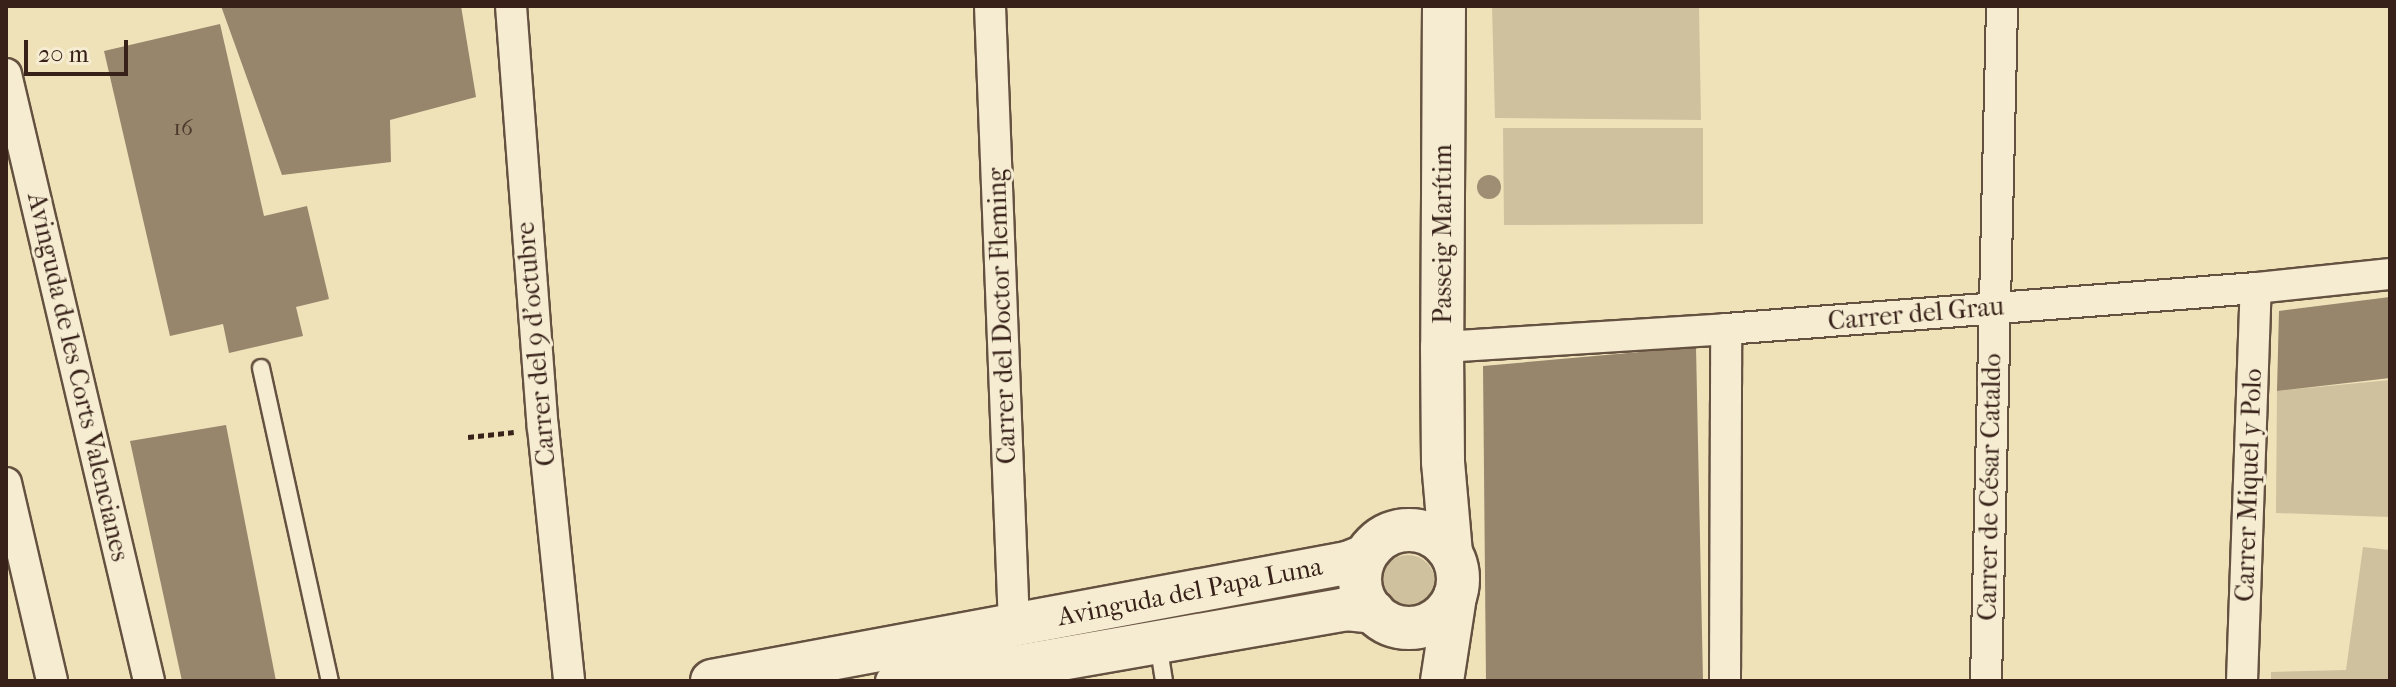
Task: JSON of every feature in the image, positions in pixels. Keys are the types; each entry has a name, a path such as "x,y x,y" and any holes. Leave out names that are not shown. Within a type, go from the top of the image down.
{"street":[{"name":"Carrer del 9 d'octubre","path":"511,6 543,428 569,681"},
{"name":"Carrer del Doctor Fleming","path":"990,6 1014,625"},
{"name":"Passeig Marítim","path":"1444,6 1443,462 1451,553"},
{"name":"Carrer de César Cataldo","path":"1986,681 2002,6"},
{"name":"Avinguda de les Corts Valencianes","path":"6,74 149,681"},
{"name":"Carrer del Grau","path":"1442,347 1726,329 2256,288 2390,274"},
{"name":"Carrer Miquel y Polo","path":"2242,681 2256,288"},
{"path":"1725,681 1726,329"},
{"name":"Passeig Marítim","path":"1380,544 1427,499 1443,462"},
{"path":"6,483 52,681"},
{"path":"1427,533 1451,553 1458,582 1442,680 1426,646 1389,620 1361,585 1380,544 1427,533"},
{"name":"Avinguda del Papa Luna","path":"712,681 882,666 1014,625 1380,544"},
{"path":"1389,620 1429,623 1440,617 1455,596"},
{"name":"Avinguda del Papa Luna","path":"935,681 1161,661 1346,609 1389,620"}],"lane":[{"path":"261,368 330,681"},
{"path":"806,681 858,663 882,666"}],"shaded area":[{"path":"1492,6 1699,6 1701,120 1495,118"},
{"path":"1503,128 1703,128 1703,224 1504,225"},
{"path":"2390,380 2390,517 2276,513 2277,391"},
{"path":"2363,547 2390,550 2390,681 2271,681 2271,672 2346,670"},
{"path":"1408,555 1427,563 1435,582 1427,601 1408,609 1389,601 1381,582 1389,563"}],"building":[{"path":"221,6 461,6 476,97 390,120 391,162 282,175"},
{"path":"220,24 264,216 307,206 329,299 296,307 303,336 229,353 223,324 170,336 104,51"},
{"path":"2390,297 2390,378 2277,391 2279,311"},
{"path":"1696,347 1703,681 1486,681 1483,366"},
{"path":"226,425 276,681 182,681 130,441"}]}
